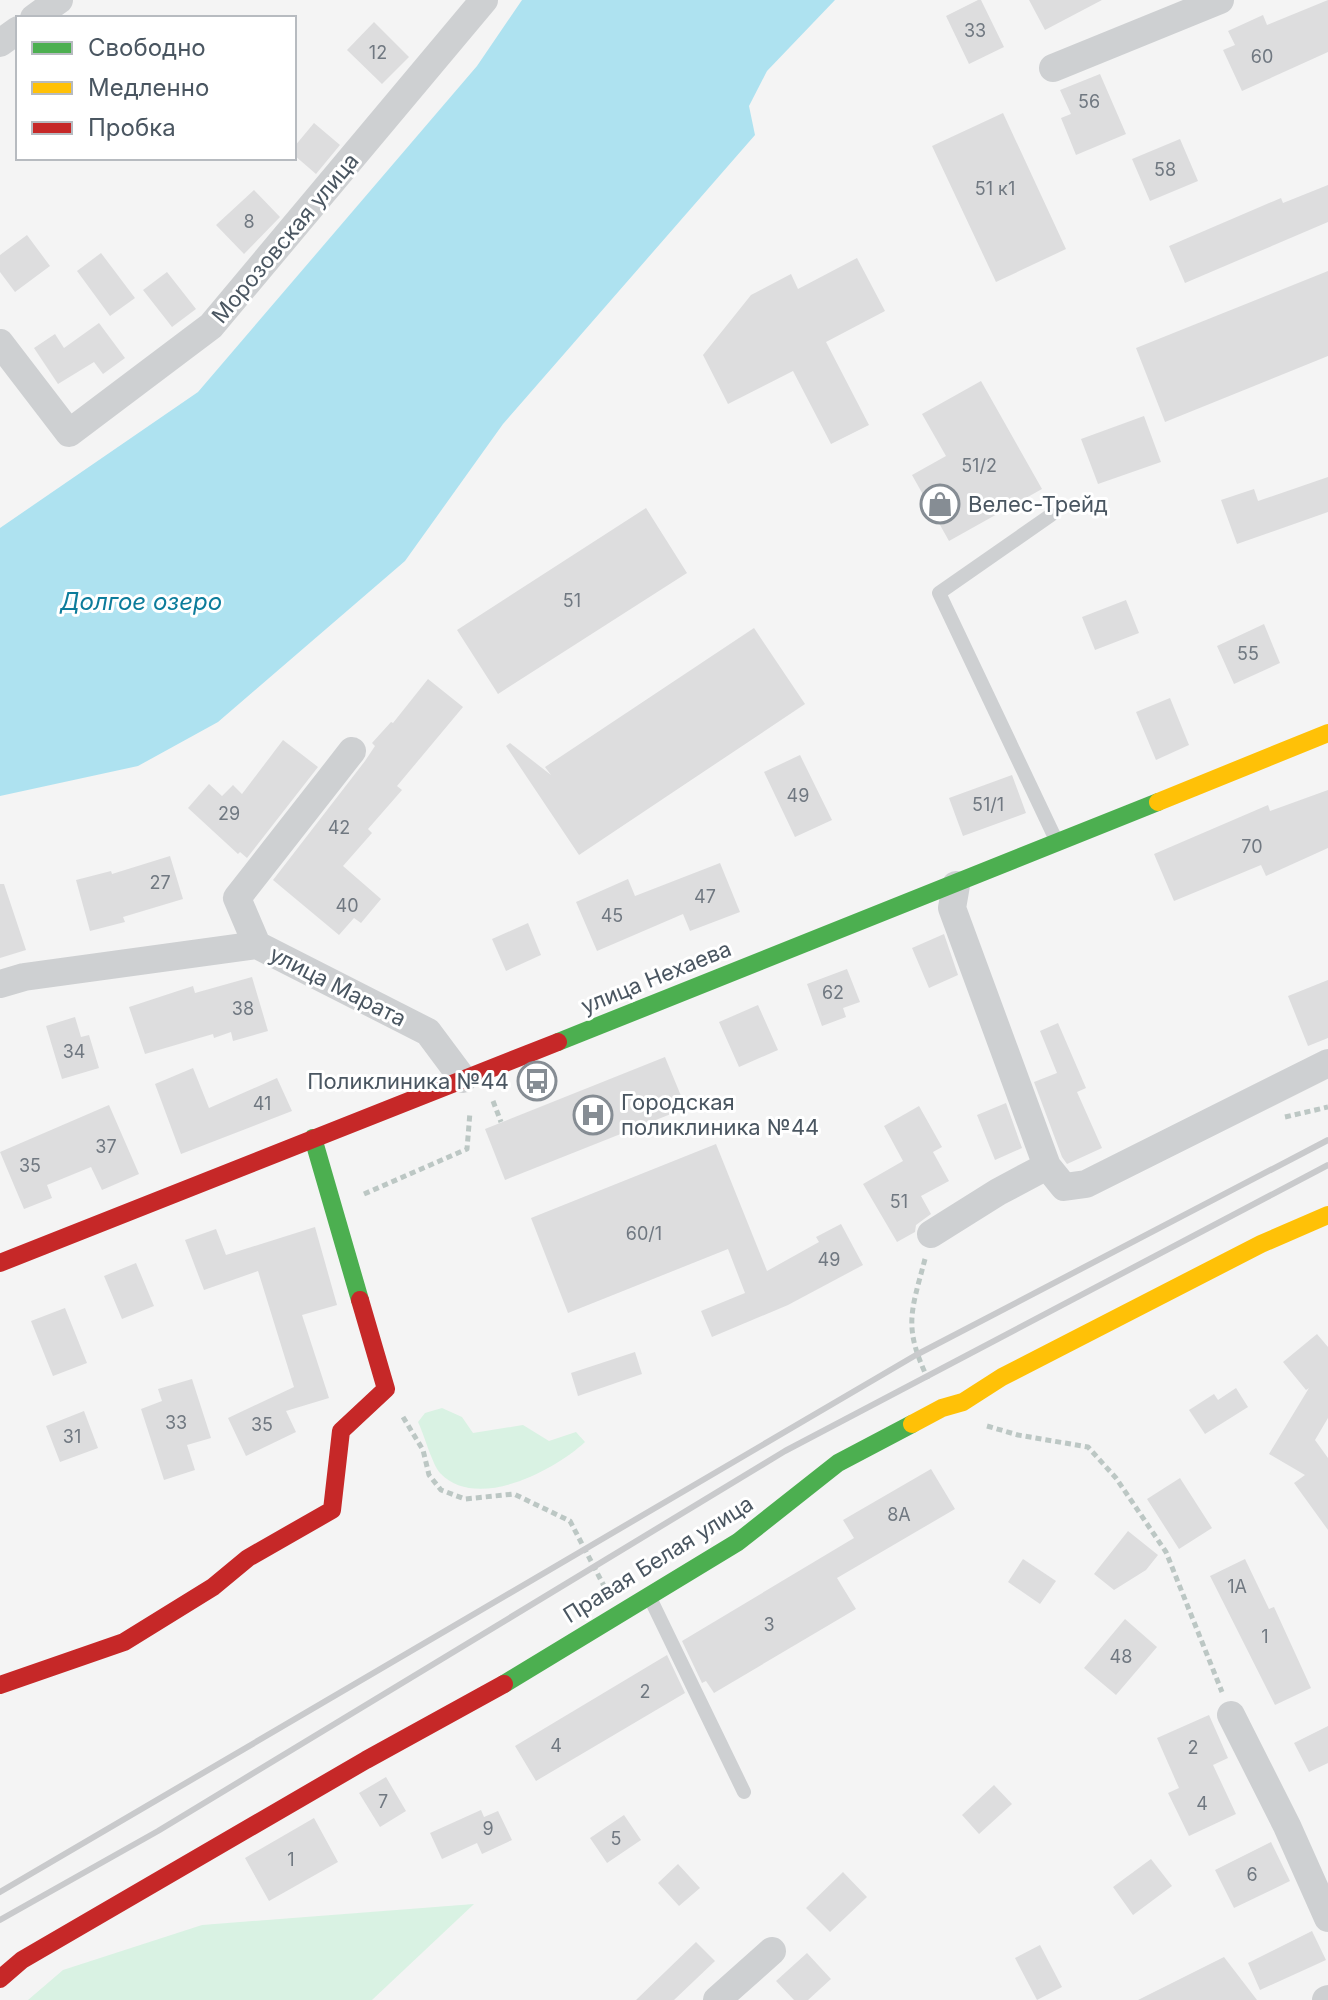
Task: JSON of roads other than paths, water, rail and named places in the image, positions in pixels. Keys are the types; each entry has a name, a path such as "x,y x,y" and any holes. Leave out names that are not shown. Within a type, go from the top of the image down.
{"street":[{"path":"37,16 59,0"},
{"name":"Морозовская улица","path":"0,343 69,433 211,326 484,0"},
{"path":"1053,68 1220,0"},
{"name":"улица Нехаева","path":"0,1263 313,1138 467,1091 1057,842 1328,733"},
{"path":"257,945 237,898 352,751"},
{"path":"956,885 952,908 1047,1166 1064,1187 1086,1184 1328,1063"},
{"name":"улица Марата","path":"0,984 24,977 257,945 428,1032 467,1091"},
{"path":"0,1685 124,1642 213,1587 248,1558 332,1510 341,1431 386,1389 313,1138"},
{"path":"931,1234 1047,1166"},
{"name":"Правая Белая улица","path":"0,1979 22,1960 366,1760 476,1701 738,1542 838,1463 942,1408 963,1402 1002,1377 1234,1258 1328,1215"},
{"path":"1231,1715 1287,1826 1328,1918"},
{"path":"717,2000 772,1951"}],"lane":[{"path":"1051,515 939,593 1057,842"},
{"path":"649,1595 744,1792"}],"water":[{"name":"Долгое озеро","path":"522,0 835,0 767,71 749,106 755,135 503,424 405,561 218,722 138,766 0,796 0,528 198,392 477,66"}],"railway":[{"path":"0,1892 916,1355 1328,1140"},
{"path":"0,1920 158,1831 785,1451 1328,1165"}],"place":[{"name":"Велес-Трейд","path":"940,504"},
{"name":"Поликлиника №44","path":"537,1081"},
{"name":"Городская поликлиника №44","path":"593,1115"}]}
